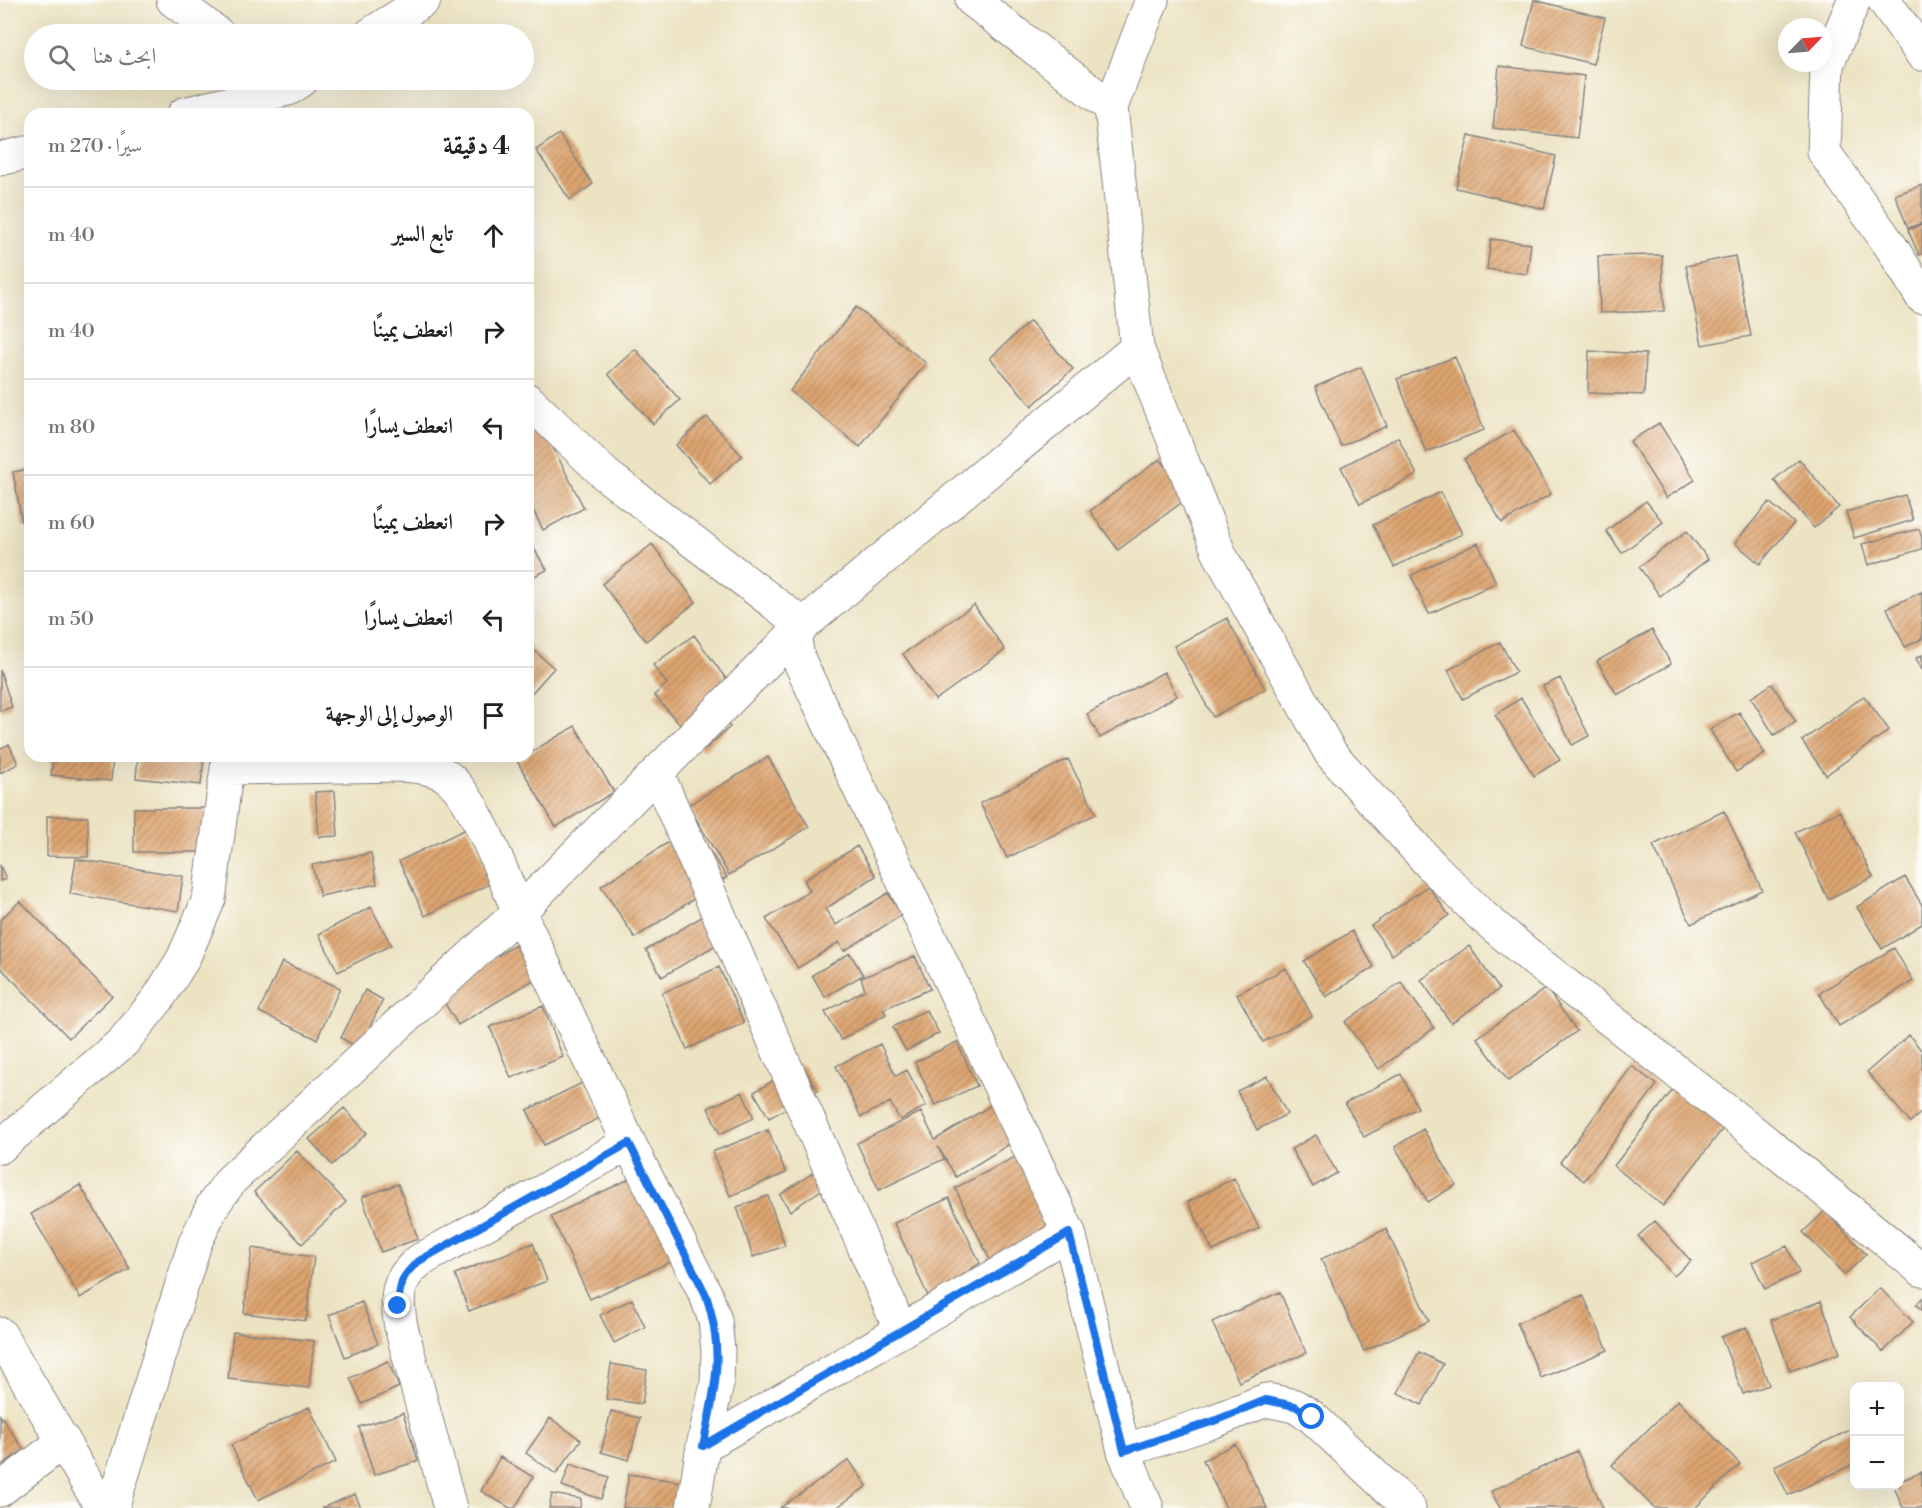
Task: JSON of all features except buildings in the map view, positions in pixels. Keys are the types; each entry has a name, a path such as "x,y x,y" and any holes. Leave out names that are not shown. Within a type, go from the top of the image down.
{"street":[{"path":"173,0 205,24"},
{"path":"387,24 424,0"},
{"path":"972,0 1111,107"},
{"path":"1152,0 1111,107 1137,348 1220,555 1331,754 1431,865 1481,915 1922,1270"},
{"path":"1854,0 1827,65 1824,152 1892,248 1922,297"},
{"path":"1884,0 1922,54"},
{"path":"204,108 263,90"},
{"path":"0,159 24,153"},
{"path":"112,1508 195,1243 213,1205 231,1180 519,912 803,625 1137,348"},
{"path":"534,406 606,475 803,625"},
{"path":"803,625 796,634 795,645 799,660 1069,1233 1124,1451 1147,1508"},
{"path":"0,1147 123,1042 158,999 183,959 209,899 226,762 400,765 424,767 444,775 461,790 476,817 629,1143 706,1295 715,1320 718,1352 717,1384 703,1446 693,1508"},
{"path":"657,773 901,1331"},
{"path":"450,1508 401,1327 398,1306 399,1285 406,1272 419,1261 629,1143"},
{"path":"703,1446 1069,1233"},
{"path":"0,1334 102,1508"},
{"path":"1124,1451 1214,1421 1266,1400 1295,1406 1312,1417 1409,1508"},
{"path":"0,1490 64,1441"}],"route":[{"path":"398,1306 399,1285 406,1272 419,1261 629,1143 706,1295 715,1320 718,1352 717,1384 703,1446 1069,1233 1124,1451 1214,1421 1266,1400 1295,1406 1312,1417"}]}
